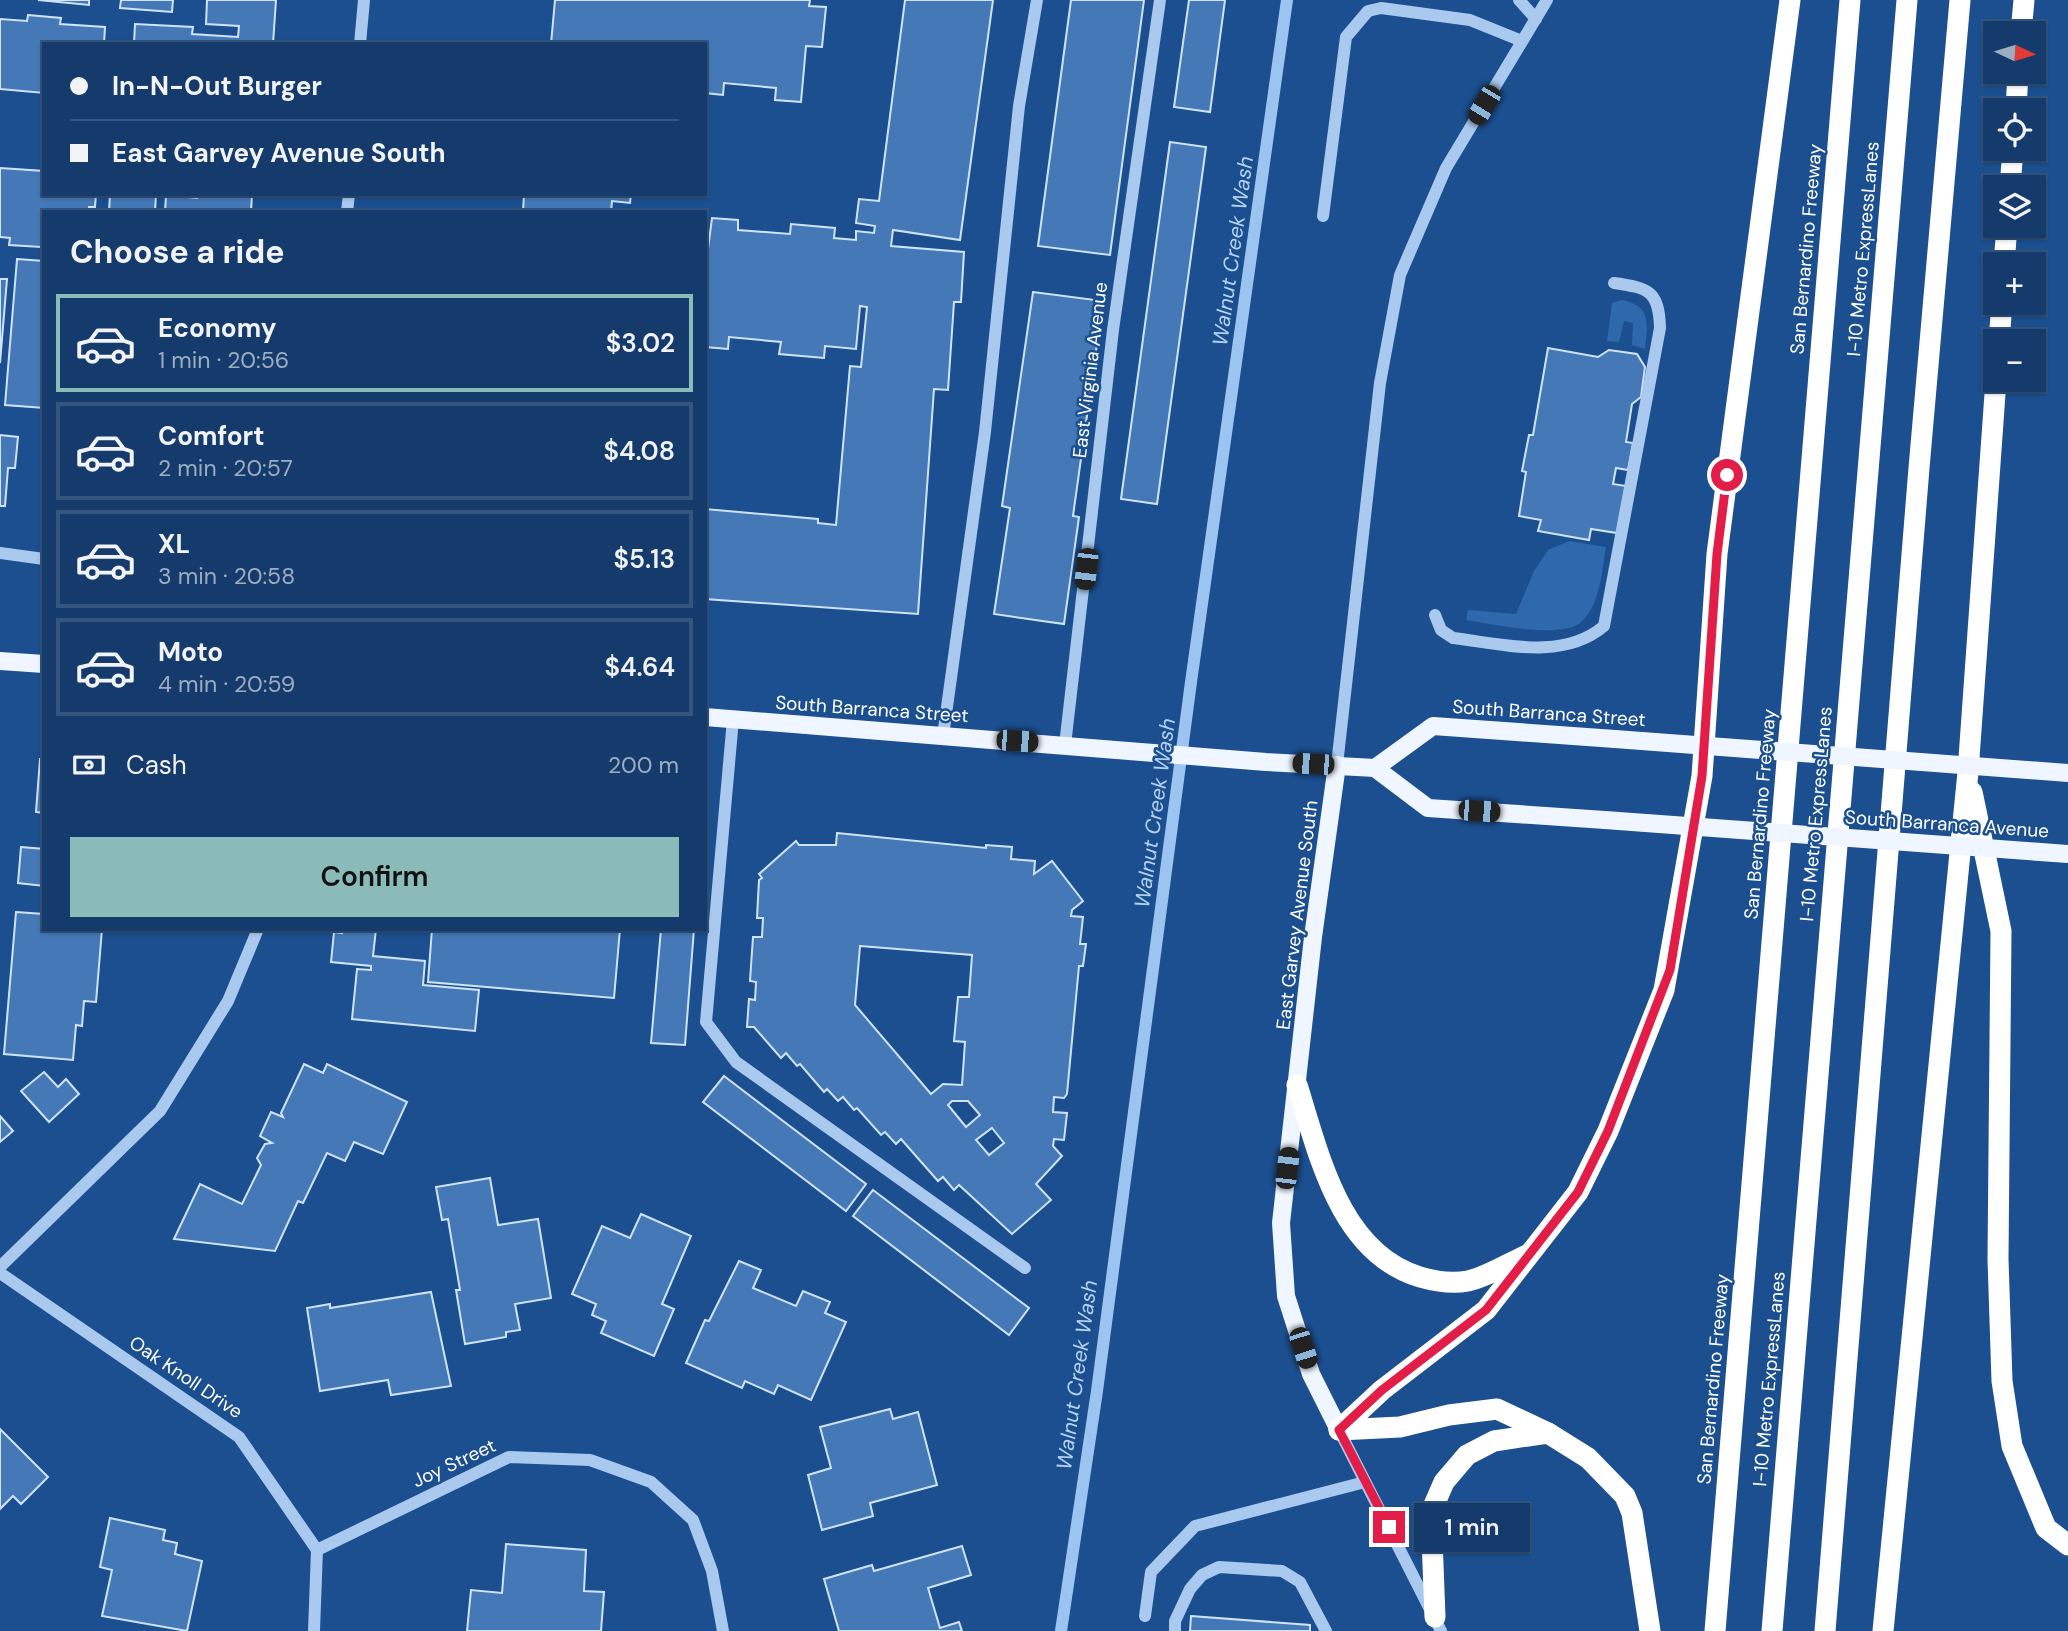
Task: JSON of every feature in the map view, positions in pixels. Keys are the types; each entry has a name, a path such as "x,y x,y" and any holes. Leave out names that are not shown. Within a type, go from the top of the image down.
{"highway":[{"path":"1339,1430 1382,1390 1486,1310 1578,1192 1608,1131 1670,970 1702,776 1717,554 1790,0"},
{"name":"San Bernardino Freeway","path":"1715,1631 1850,0"},
{"name":"I-10 Metro ExpressLanes","path":"1772,1631 1907,0"},
{"path":"1825,1631 1914,523 1960,0"},
{"path":"2022,21 2024,0"},
{"path":"1883,1631 1968,772 1995,392"},
{"path":"1968,772 2001,931 1998,1259 2002,1381 2012,1446 2046,1528 2068,1545"},
{"path":"1297,1086 1327,1178 1354,1226 1387,1264 1433,1281 1468,1281 1529,1254"},
{"path":"1339,1430 1400,1427 1449,1415 1497,1409 1548,1433 1588,1458 1625,1496 1632,1513 1650,1631"},
{"path":"1438,1624 1431,1512 1444,1482 1467,1455 1494,1441 1548,1433"}],"main road":[{"path":"0,661 42,664"},
{"name":"South Barranca Street","path":"707,717 1266,762 1375,768 1433,726 2068,773"},
{"name":"East Garvey Avenue South","path":"1337,765 1281,1223 1286,1296 1311,1374 1339,1430"},
{"name":"South Barranca Avenue","path":"1375,768 1428,808 2068,854"}],"street":[{"path":"360,42 363,0"},
{"path":"943,736 985,432 1019,106 1037,0"},
{"name":"East Virginia Avenue","path":"1066,745 1113,330 1160,0"},
{"path":"1519,0 1536,19"},
{"name":"East Garvey Avenue South","path":"1337,765 1380,383 1400,275 1446,168 1547,0"},
{"path":"1323,216 1346,37 1368,11 1381,8 1470,20 1522,41"},
{"path":"1435,615 1441,630 1452,638 1556,648 1588,639 1604,626 1660,328 1652,293 1645,288 1614,283"},
{"path":"0,553 42,559"},
{"path":"733,719 706,1022 736,1062 1025,1268"},
{"path":"0,1267 160,1111 228,1002 257,931"},
{"name":"Oak Knoll Drive","path":"0,1273 239,1437 317,1550"},
{"name":"East Garvey Avenue South","path":"1339,1430 1438,1624"},
{"name":"Joy Street","path":"317,1550 509,1457 590,1460 651,1482 693,1520 712,1571 723,1631"},
{"path":"1145,1616 1151,1572 1195,1526 1366,1482"},
{"path":"314,1631 317,1550"},
{"path":"1175,1631 1175,1621 1190,1588 1202,1575 1219,1567 1282,1571 1300,1581 1326,1631"}],"shaded area":[{"path":"1621,300 1631,302 1643,311 1647,323 1645,349 1632,345 1633,323 1624,321 1619,342 1607,341 1612,303"},
{"path":"1569,541 1606,547 1596,598 1587,616 1580,623 1570,628 1542,630 1466,620 1468,610 1516,614 1534,571 1548,550"}],"building":[{"path":"38,0 89,0 89,5"},
{"path":"121,0 173,0 172,12 120,8"},
{"path":"207,0 276,0 273,42 134,42 135,24 193,27 192,34 238,37 239,26 206,24"},
{"path":"555,0 810,0 809,6 826,7 822,47 806,46 801,102 775,100 776,88 724,83 723,95 707,93 707,42 551,42"},
{"path":"905,0 993,0 960,240 893,230 891,246 964,252 961,302 954,302 948,390 934,389 918,614 707,599 707,509 818,519 818,523 836,525 850,366 861,367 867,307 860,306 856,349 825,346 824,358 779,354 781,342 729,337 728,349 707,347 707,257 712,218 738,220 738,230 790,234 791,224 835,228 834,238 856,240 856,231 874,233 875,226 856,223 859,199 879,201"},
{"path":"1071,0 1144,0 1110,255 1038,246"},
{"path":"1189,0 1225,0 1210,112 1174,107"},
{"path":"28,15 61,18 60,24 105,27 104,42 42,42 42,93 0,89 0,19 27,21"},
{"path":"1170,142 1206,147 1157,504 1121,499"},
{"path":"0,168 42,171 42,196 96,196 95,207 89,207 89,210 42,210 41,247 9,245 10,238 0,237"},
{"path":"110,196 156,196 155,210 109,210"},
{"path":"166,196 252,196 251,210 165,210"},
{"path":"524,196 631,196 630,203 612,201 611,210 523,210"},
{"path":"17,259 42,261 42,408 5,405"},
{"path":"0,279 7,279 0,363"},
{"path":"1033,292 1103,301 1073,516 1079,517 1064,624 994,614 1010,508 1002,506"},
{"path":"1548,348 1598,357 1609,350 1637,354 1645,367 1641,397 1632,404 1626,442 1633,443 1628,470 1616,468 1613,484 1626,486 1617,533 1591,529 1589,540 1538,531 1541,520 1519,516 1526,472 1522,471 1529,435 1533,435"},
{"path":"0,435 18,437 15,468 8,468 5,506 0,506"},
{"path":"40,759 42,759 42,813 36,812"},
{"path":"837,833 986,848 986,845 1012,847 1011,859 1035,861 1034,874 1052,861 1083,901 1072,910 1071,916 1083,917 1080,944 1086,944 1083,966 1079,966 1067,1094 1064,1098 1054,1097 1053,1112 1067,1113 1064,1140 1054,1139 1053,1146 1062,1156 1036,1184 1051,1200 1012,1234 959,1185 954,1190 943,1177 938,1181 901,1139 896,1144 885,1132 881,1135 857,1108 854,1110 843,1097 838,1101 827,1089 824,1092 800,1064 797,1066 786,1053 781,1058 754,1027 747,1027 749,999 755,1000 756,982 750,981 753,937 762,937 763,918 757,918 759,880 762,878 759,874 796,841 799,845 836,845","holes":["860,946 972,955 969,997 958,997 954,1041 965,1042 962,1085 943,1084 931,1094 855,1005","952,1101 968,1101 980,1115 966,1127 948,1105","992,1128 1004,1143 989,1155 976,1140"]},
{"path":"21,847 42,849 42,886 18,883"},
{"path":"16,912 42,914 42,931 102,931 96,1002 84,1001 82,1026 76,1025 73,1060 4,1054"},
{"path":"376,931 373,956 425,961 423,985 479,990 475,1031 352,1019 357,969 371,970 371,966 331,962 334,932"},
{"path":"432,931 620,931 614,998 428,982"},
{"path":"661,931 694,931 685,1045 651,1043"},
{"path":"304,1064 323,1073 327,1064 407,1102 383,1154 354,1142 345,1161 327,1153 303,1203 298,1201 275,1251 174,1239 200,1184 242,1204 261,1165 257,1158 265,1144 272,1143 260,1136 271,1112 283,1117 281,1113"},
{"path":"44,1072 58,1087 66,1079 79,1094 49,1122 21,1091"},
{"path":"724,1076 866,1184 846,1211 703,1102"},
{"path":"0,1116 13,1131 0,1142"},
{"path":"490,1178 498,1225 538,1219 551,1298 515,1304 520,1330 506,1332 506,1337 465,1344 456,1290 460,1290 448,1219 442,1220 436,1187"},
{"path":"873,1190 1029,1308 1009,1335 853,1216"},
{"path":"641,1214 691,1236 662,1304 674,1309 654,1356 601,1333 606,1321 592,1315 596,1304 572,1294 602,1226 630,1238"},
{"path":"739,1261 761,1270 753,1288 796,1306 803,1291 830,1302 825,1313 846,1322 811,1400 778,1385 774,1394 745,1381 742,1388 686,1363 705,1320 709,1321"},
{"path":"431,1292 451,1386 391,1395 388,1380 320,1391 307,1308 330,1304 330,1308"},
{"path":"890,1409 893,1419 918,1412 937,1485 870,1503 873,1516 822,1530 808,1475 831,1468 820,1427"},
{"path":"0,1429 48,1477 21,1504 13,1496 0,1509"},
{"path":"110,1518 165,1530 163,1540 177,1543 175,1554 202,1561 187,1631 102,1616 112,1570 100,1567"},
{"path":"506,1544 586,1550 584,1591 604,1592 601,1631 467,1631 471,1590 502,1593"},
{"path":"962,1546 971,1575 928,1588 940,1628 959,1622 962,1631 839,1631 824,1579 872,1565 874,1571"},
{"path":"1191,1616 1310,1625 1310,1631 1190,1631"}],"waterway":[{"name":"Walnut Creek Wash","path":"1061,1631 1097,1391 1191,682 1287,0"}],"route":[{"path":"1389,1527 1339,1430 1382,1390 1486,1310 1578,1192 1608,1131 1664,990 1670,970 1702,776 1717,554 1727,475"}]}
